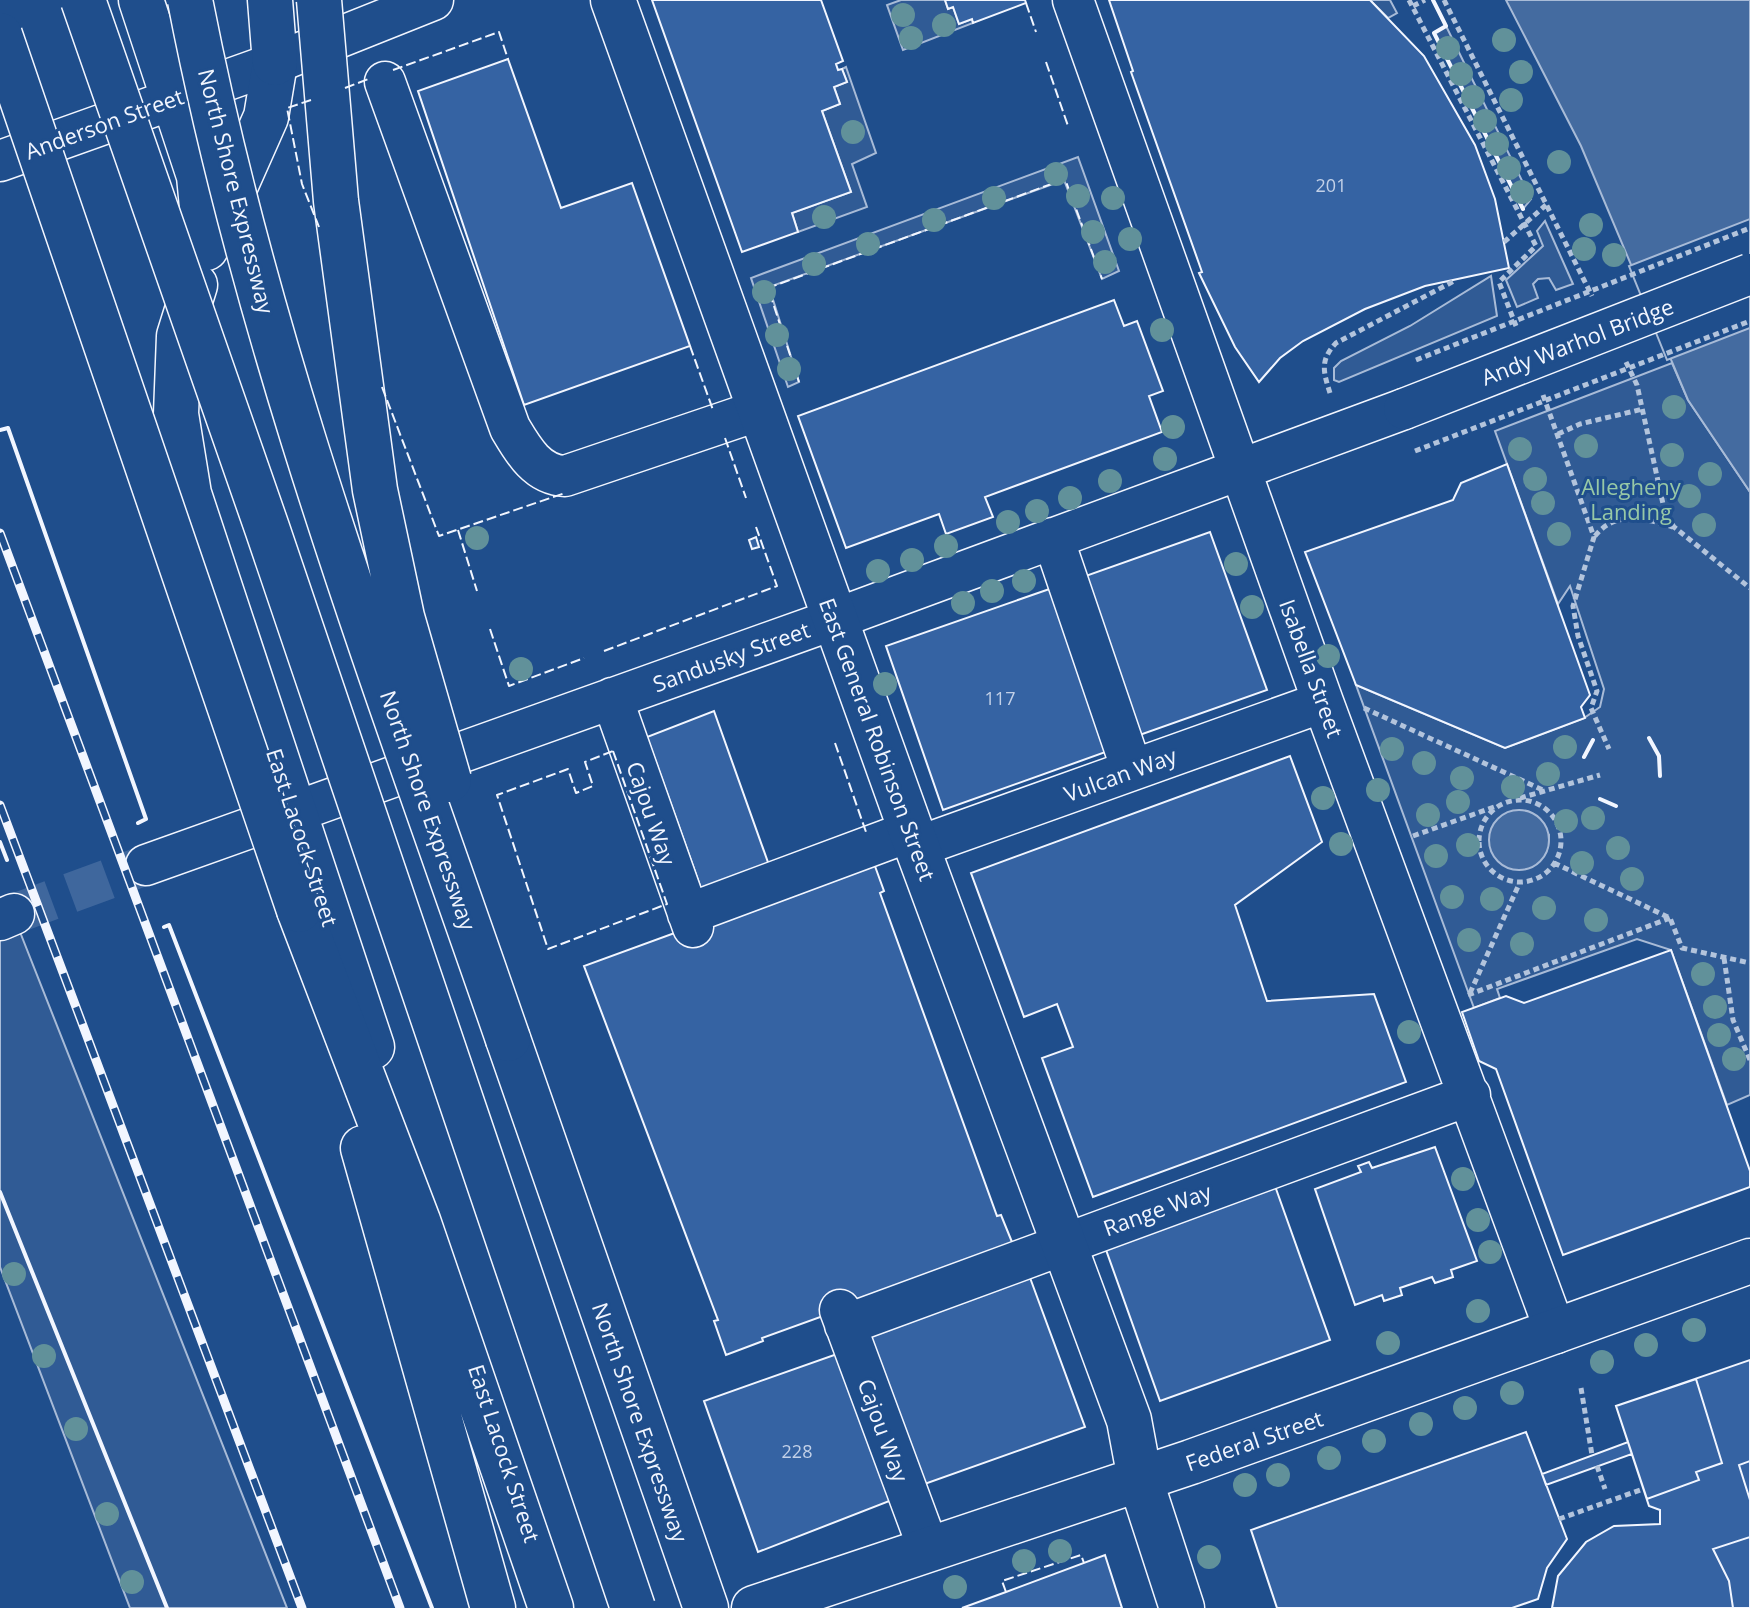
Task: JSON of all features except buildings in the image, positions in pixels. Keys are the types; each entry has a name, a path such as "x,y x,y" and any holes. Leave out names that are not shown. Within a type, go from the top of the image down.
{"main road":[{"path":"83,0 267,528 633,1608"},
{"path":"141,0 199,176 206,248"},
{"name":"North Shore Expressway","path":"190,0 236,202 298,426 706,1608"},
{"name":"East Lacock Street","path":"270,0 275,63 266,117 206,248 179,336 176,414 189,494 554,1608"},
{"path":"319,0 336,201 375,490 402,617 491,916 508,1039"},
{"name":"East General Robinson Street","path":"613,0 914,839 1129,1420 1140,1479 1182,1608"},
{"path":"0,35 299,910 418,1221 554,1608"},
{"path":"299,910 420,1359 493,1608"},
{"name":"Federal Street","path":"771,1605 1556,1333 1750,1261"}],"street":[{"name":"Isabella Street","path":"1073,0 1241,468 1340,703 1470,1095 1556,1333"},
{"name":"Anderson Street","path":"0,161 275,63 430,1"},
{"path":"385,82 510,428 537,465 546,472 565,476 760,410"},
{"name":"Andy Warhol Bridge","path":"1404,409 1750,274"},
{"name":"Sandusky Street","path":"146,865 835,619 1404,409"},
{"path":"1053,538 1132,770"},
{"name":"Cajou Way","path":"612,698 690,921"},
{"name":"Vulcan Way","path":"690,921 914,839 1340,703"},
{"name":"Range Way","path":"843,1317 1063,1243 1470,1095"},
{"name":"Cajou Way","path":"843,1317 929,1550"}],"path":[{"path":"1425,0 1411,3 1524,223"},
{"path":"1504,242 1546,205"},
{"path":"1407,364 1750,228"},
{"path":"1330,393 1323,371 1324,356 1336,343 1456,280"},
{"path":"1415,451 1750,321"},
{"path":"1594,537 1558,434 1580,424 1643,409"},
{"path":"1609,749 1591,708 1597,691 1578,636 1573,606 1594,537 1603,527 1619,518 1674,527"},
{"path":"1340,703 1545,791"},
{"path":"1401,840 1500,804 1600,775"},
{"path":"1500,804 1483,824 1481,851 1495,873 1520,882 1534,879 1554,863 1561,837 1550,812 1527,800 1513,800"},
{"path":"1554,863 1670,918 1682,948 1750,963"},
{"path":"1470,994 1520,882"},
{"path":"1460,998 1670,918"},
{"path":"1724,958 1733,1020 1750,1060"},
{"path":"1581,1388 1592,1455"},
{"path":"1597,1466 1605,1489"},
{"path":"1559,1519 1643,1489"}],"green space":[{"path":"901,0 945,0 948,9 953,7 959,24 972,19 973,23 903,50 887,5"},
{"path":"1370,0 1390,0 1397,13 1388,18"},
{"path":"1446,26 1531,199 1523,209 1434,33"},
{"path":"846,67 876,153 852,164 867,207 798,232 792,213 851,192 822,111 840,104 834,87 847,82 842,69"},
{"path":"1078,157 1119,271 1102,279 1064,180 769,287 799,382 788,387 751,278"},
{"path":"1545,221 1573,284 1556,290 1549,278 1538,279 1533,284 1538,298 1517,307 1506,280 1543,246 1537,231"},
{"path":"1491,276 1497,316 1339,382 1334,380 1334,368 1341,361 1410,326"},
{"name":"Allegheny Landing","path":"1672,363 1688,400 1750,492 1750,1095 1727,1105 1671,950 1637,939 1497,989 1500,998 1474,1008 1356,685 1505,748 1584,718 1600,707 1604,689 1570,586 1558,604 1495,431","holes":["1549,835 1548,847 1536,863 1519,868 1500,861 1492,852"]},
{"path":"20,932 287,1608 130,1608 0,1267 0,940"}],"shaded area":[{"path":"1506,0 1750,0 1750,492 1688,400 1581,146"},
{"path":"1519,810 1530,812 1540,819 1547,829 1547,851 1540,861 1530,868 1519,870 1508,868 1498,861 1491,851 1489,840 1491,829 1498,819 1508,812"}],"pier":[{"path":"1750,219 1750,328 1667,360 1629,266"}],"tunnel":[{"path":"14,914 146,865"}],"railway":[{"path":"0,533 400,1608"},
{"path":"0,805 302,1608"}],"fence":[{"path":"1026,3 1036,32"},
{"path":"393,70 499,32 508,59"},
{"path":"1046,62 1068,126"},
{"path":"345,88 371,78"},
{"path":"311,100 287,108 302,184 319,227"},
{"path":"799,382 768,288 1065,179 1102,279"},
{"path":"690,346 713,410"},
{"path":"382,387 439,536 565,493"},
{"path":"725,438 746,498"},
{"path":"604,651 777,586 756,527"},
{"path":"458,530 477,591"},
{"path":"490,629 509,686 584,658"},
{"path":"835,743 866,832"},
{"path":"613,751 667,904 548,949 497,795 568,769 576,793 593,786 585,762 613,751"},
{"path":"1006,1592 1002,1581 1081,1555 1084,1563"}],"wall":[{"path":"1433,0 1446,26 1434,33 1523,209"},
{"path":"0,430 8,428 146,819 138,823"},
{"path":"1649,738 1659,756 1660,776"},
{"path":"1584,757 1593,740"},
{"path":"1600,799 1616,806"},
{"path":"0,842 7,860"},
{"path":"164,927 169,925 432,1608"},
{"path":"0,1192 167,1608"}]}
